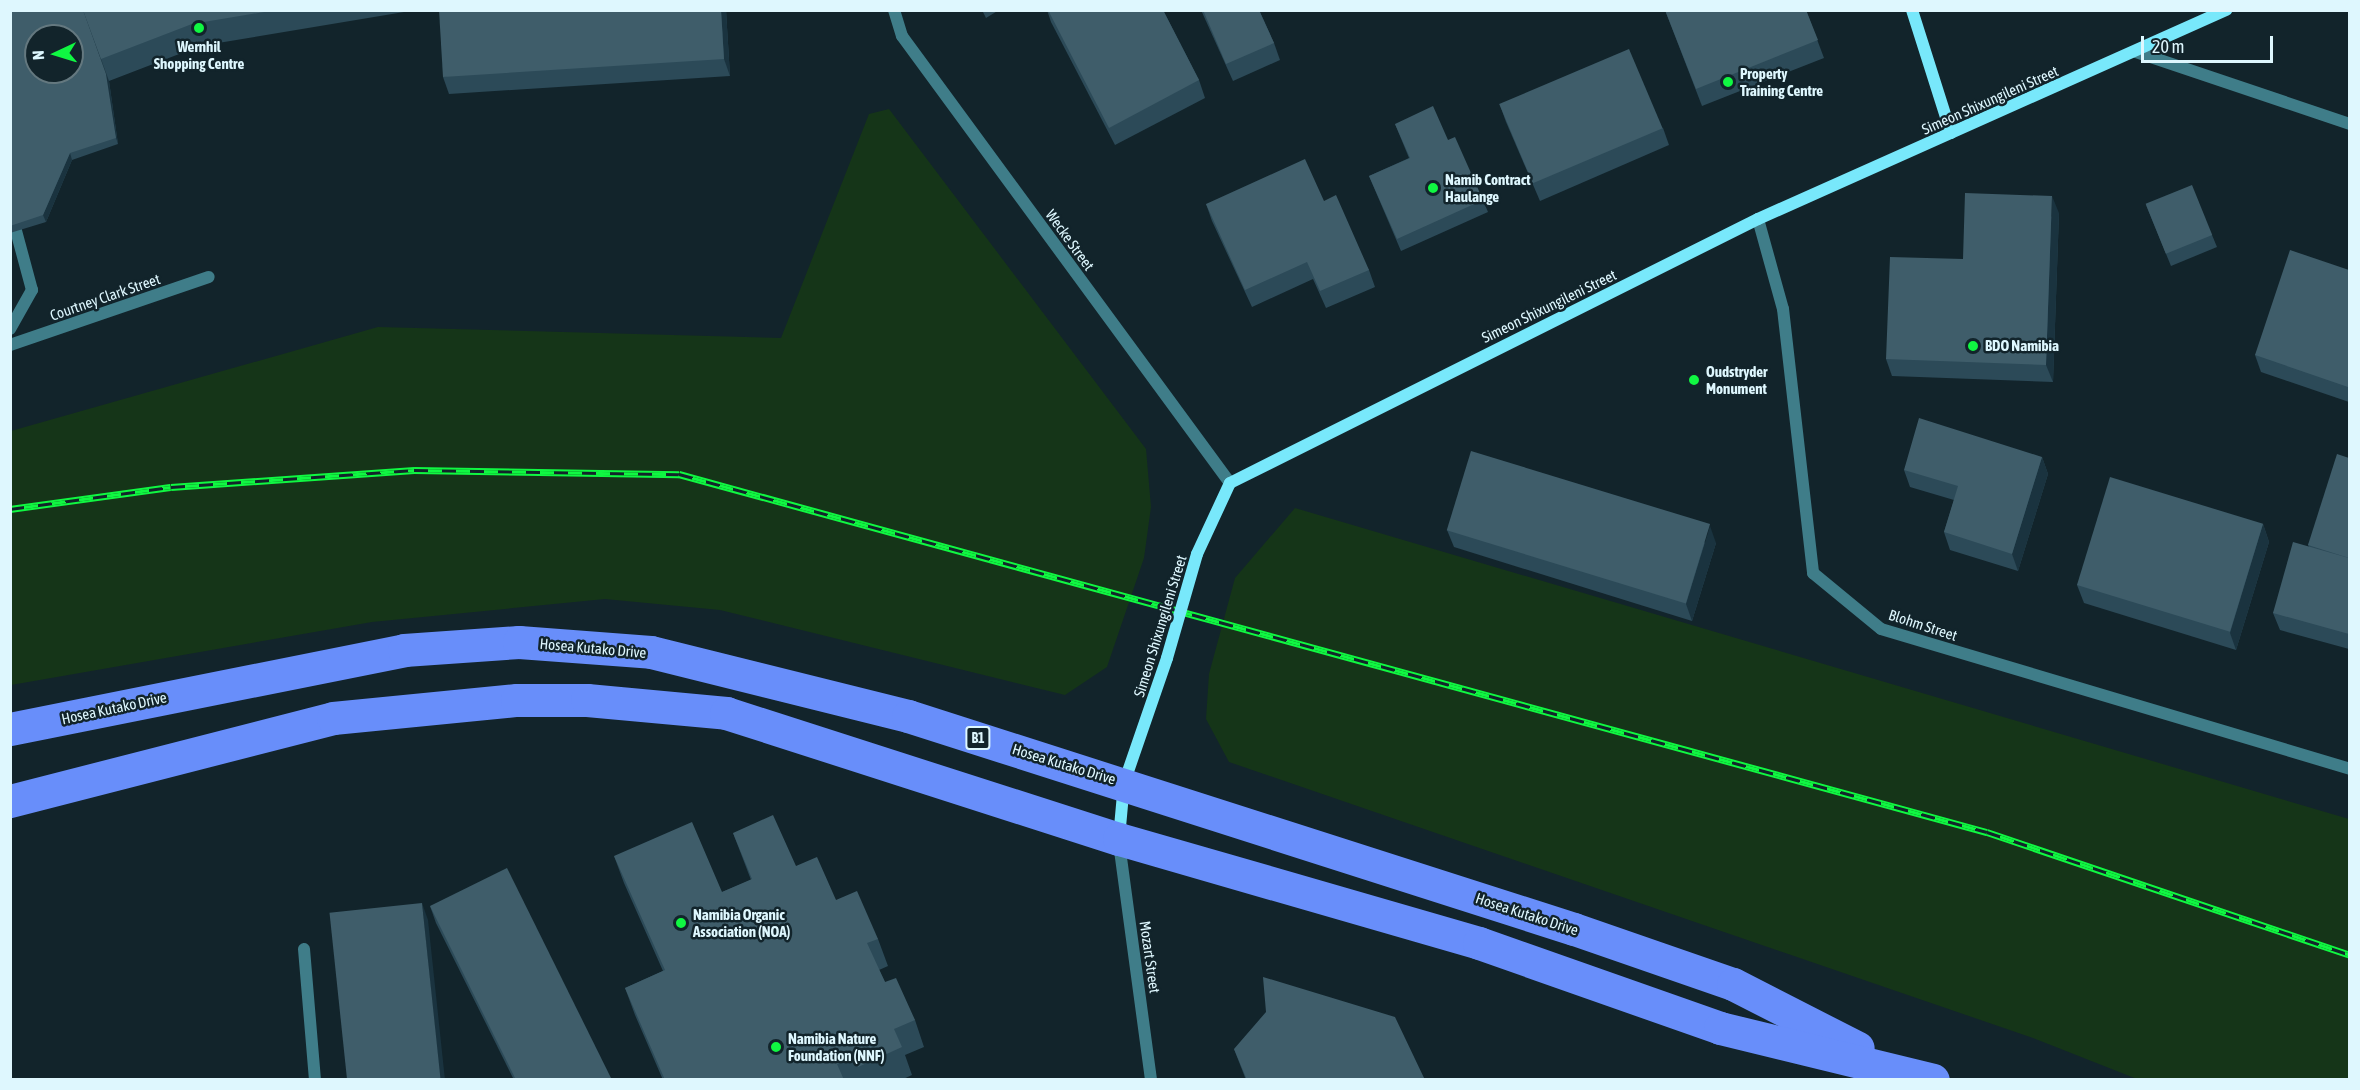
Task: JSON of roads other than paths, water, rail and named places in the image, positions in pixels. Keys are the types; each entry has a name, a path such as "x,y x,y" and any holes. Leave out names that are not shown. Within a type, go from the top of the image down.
{"main road":[{"name":"Hosea Kutako Drive","path":"10,729 404,650 519,642 651,652 908,716 1124,783 1733,984 1919,1076"},
{"name":"Hosea Kutako Drive","path":"10,801 333,718 517,700 587,700 726,713 1119,839 1479,943 1720,1028 1919,1076"}],"street":[{"name":"Wecke Street","path":"894,10 902,36 1230,483"},
{"path":"1912,10 1952,134"},
{"name":"Simeon Shixungileni Street","path":"1119,839 1124,783 1167,658 1197,555 1230,483 1758,219 2226,10"},
{"path":"2136,52 2349,124"},
{"name":"Blohm Street","path":"1758,219 1783,309 1813,573 1881,629 2349,769"},
{"path":"10,329 32,290 15,227"},
{"name":"Courtney Clark Street","path":"10,345 209,277"},
{"name":"Mozart Street","path":"1119,839 1151,1080"},
{"path":"304,949 315,1080"}],"railway":[{"path":"10,509 171,487 414,470 679,474 1987,832 2350,955"}],"place":[{"name":"Wernhil Shopping Centre","path":"199,28"},
{"name":"Property Training Centre","path":"1728,82"},
{"name":"Namib Contract Haulange","path":"1433,188"},
{"name":"BDO Namibia","path":"1973,346"},
{"name":"Oudstryder Monument","path":"1694,380"},
{"name":"Namibia Organic Association (NOA)","path":"681,923"},
{"name":"Namibia Nature Foundation (NNF)","path":"776,1047"}]}
